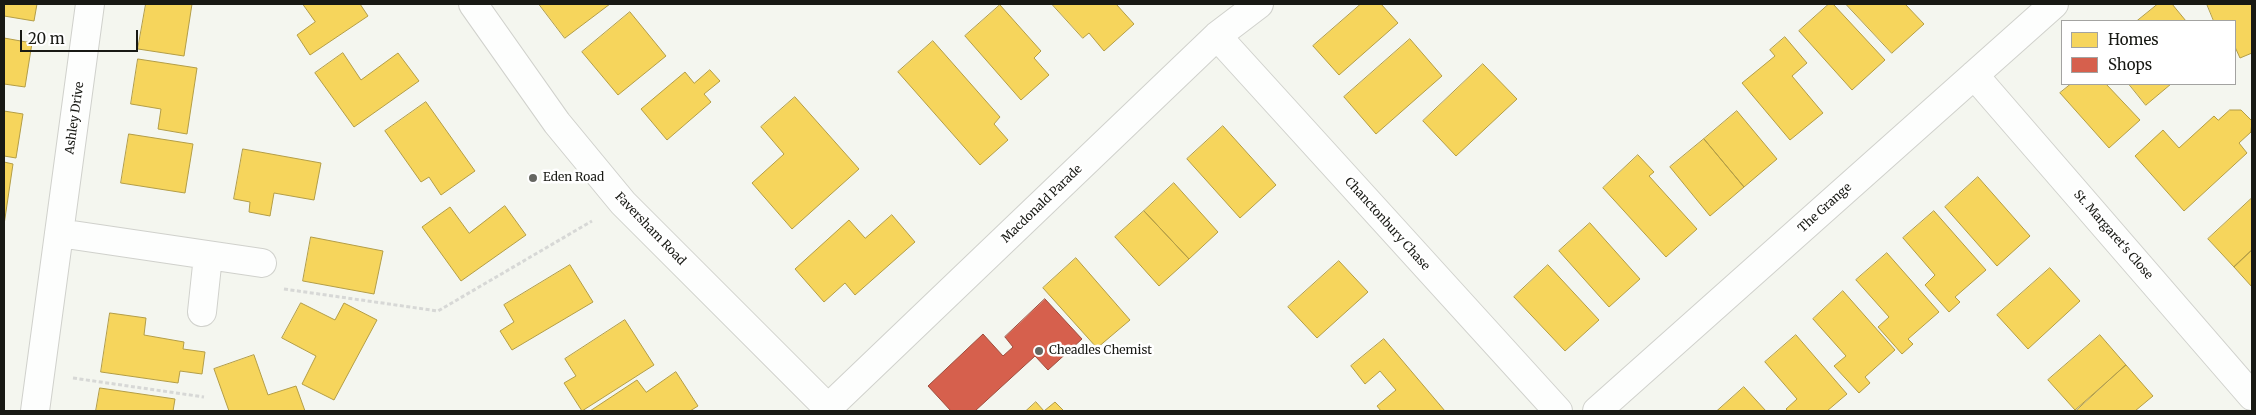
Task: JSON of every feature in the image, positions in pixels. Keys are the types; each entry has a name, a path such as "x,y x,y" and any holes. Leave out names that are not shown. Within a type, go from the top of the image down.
{"street":[{"name":"Ashley Drive","path":"35,411 90,4"},
{"name":"Faversham Road","path":"473,4 557,123 623,203 830,410"},
{"name":"Macdonald Parade","path":"830,410 1217,36 1259,4"},
{"name":"The Grange","path":"1597,411 2054,4"},
{"name":"Chanctonbury Chase","path":"1217,36 1558,411"},
{"name":"St. Margaret's Close","path":"1974,75 2252,396"},
{"path":"59,233 262,263"},
{"path":"202,312 208,256"}],"path":[{"path":"262,263 260,285 438,311 623,203"},
{"path":"40,374 204,397"}],"building: Homes":[{"path":"4,4 37,4 34,21 4,16"},
{"path":"146,4 192,4 184,56 138,49"},
{"path":"303,4 360,4 368,16 310,55 297,35 315,22"},
{"path":"539,4 610,4 565,38"},
{"path":"1052,4 1116,4 1134,24 1104,51 1089,33 1083,38"},
{"path":"1361,4 1381,4 1398,23 1339,75 1313,46"},
{"path":"1829,4 1833,4 1885,60 1852,90 1799,31"},
{"path":"1846,4 1905,4 1924,24 1892,53"},
{"path":"2158,4 2172,4 2185,20 2138,20"},
{"path":"2207,4 2252,4 2252,53 2240,58 2236,49 2236,20 2214,20"},
{"path":"1000,5 1041,51 1034,58 1049,75 1021,100 965,36"},
{"path":"630,12 666,56 618,95 582,52"},
{"path":"1785,37 1807,63 1792,76 1823,113 1790,140 1742,83 1775,56 1770,50"},
{"path":"4,38 32,43 25,87 4,84"},
{"path":"1410,39 1442,76 1376,134 1344,97"},
{"path":"933,41 1000,117 994,124 1008,140 980,165 898,72"},
{"path":"343,53 361,80 398,53 419,81 354,127 315,73"},
{"path":"138,59 197,68 187,134 158,129 161,109 131,104"},
{"path":"1483,64 1517,99 1456,156 1423,121"},
{"path":"710,70 720,81 704,94 711,102 667,140 641,109 685,72 694,83"},
{"path":"2070,85 2107,85 2140,120 2109,148 2060,93"},
{"path":"2130,85 2170,85 2146,105"},
{"path":"795,97 859,169 792,229 752,183 784,154 761,127"},
{"path":"426,102 475,171 441,195 429,177 421,182 385,131"},
{"path":"2230,110 2241,110 2252,121 2251,132 2239,143 2247,153 2184,211 2135,156 2163,130 2179,148 2214,116 2218,120"},
{"path":"4,111 23,114 16,158 4,156"},
{"path":"1737,111 1777,159 1744,187 1704,139"},
{"path":"1223,126 1276,185 1240,218 1187,159"},
{"path":"129,134 193,144 185,193 121,183"},
{"path":"1704,139 1744,187 1710,216 1670,167"},
{"path":"243,149 321,163 314,200 274,193 270,216 249,212 250,202 234,199"},
{"path":"1638,155 1654,172 1649,176 1697,229 1666,257 1603,188"},
{"path":"4,162 13,164 4,225"},
{"path":"1978,177 2030,236 1997,266 1945,207"},
{"path":"1174,183 1218,232 1189,259 1144,211"},
{"path":"2252,198 2252,250 2234,267 2208,239"},
{"path":"505,206 526,235 461,281 422,227 450,207 469,233"},
{"path":"1144,211 1189,259 1159,286 1115,237"},
{"path":"1934,211 1986,270 1955,297 1960,302 1949,312 1925,285 1935,275 1903,238"},
{"path":"892,215 915,242 855,295 845,283 824,302 795,269 849,220 865,238"},
{"path":"1590,223 1640,279 1609,307 1559,251"},
{"path":"311,237 383,251 374,294 303,281"},
{"path":"2252,250 2252,287 2234,267"},
{"path":"1887,253 1939,312 1908,339 1913,344 1902,354 1878,327 1889,317 1856,280"},
{"path":"1076,258 1130,320 1097,348 1043,288"},
{"path":"1339,261 1368,292 1317,338 1288,307"},
{"path":"570,265 593,302 512,350 500,331 514,322 504,305"},
{"path":"1548,265 1599,320 1565,351 1514,297"},
{"path":"2050,268 2080,301 2028,349 1997,315"},
{"path":"1843,291 1895,350 1865,377 1870,383 1859,393 1834,366 1846,356 1813,319"},
{"path":"301,303 335,320 344,303 377,320 334,400 302,384 316,356 282,338"},
{"path":"110,313 146,318 144,335 184,342 183,349 205,352 202,374 180,371 178,383 101,372"},
{"path":"625,320 654,365 582,411 564,383 576,376 565,359"},
{"path":"1796,335 1847,394 1827,411 1788,411 1786,409 1797,399 1765,362"},
{"path":"2100,335 2126,365 2075,410 2048,380"},
{"path":"1384,339 1445,411 1381,411 1377,406 1396,390 1380,371 1365,384 1351,366"},
{"path":"254,355 268,395 296,386 305,411 229,411 214,369"},
{"path":"2126,365 2153,396 2135,411 2076,411"},
{"path":"676,372 698,406 690,411 590,411 637,380 646,392"},
{"path":"1744,387 1766,411 1717,411"},
{"path":"100,388 175,399 173,411 96,411"},
{"path":"1036,402 1044,411 1026,411"},
{"path":"1055,402 1064,411 1044,411"}],"building: Shops":[{"name":"Cheadles Chemist","path":"1045,299 1082,339 1048,370 1035,356 975,411 951,411 928,386 983,334 1003,356 1013,347 1005,337"}],"place":[{"name":"Eden Road","path":"533,178"},
{"name":"Cheadles Chemist","path":"1039,351"}]}
